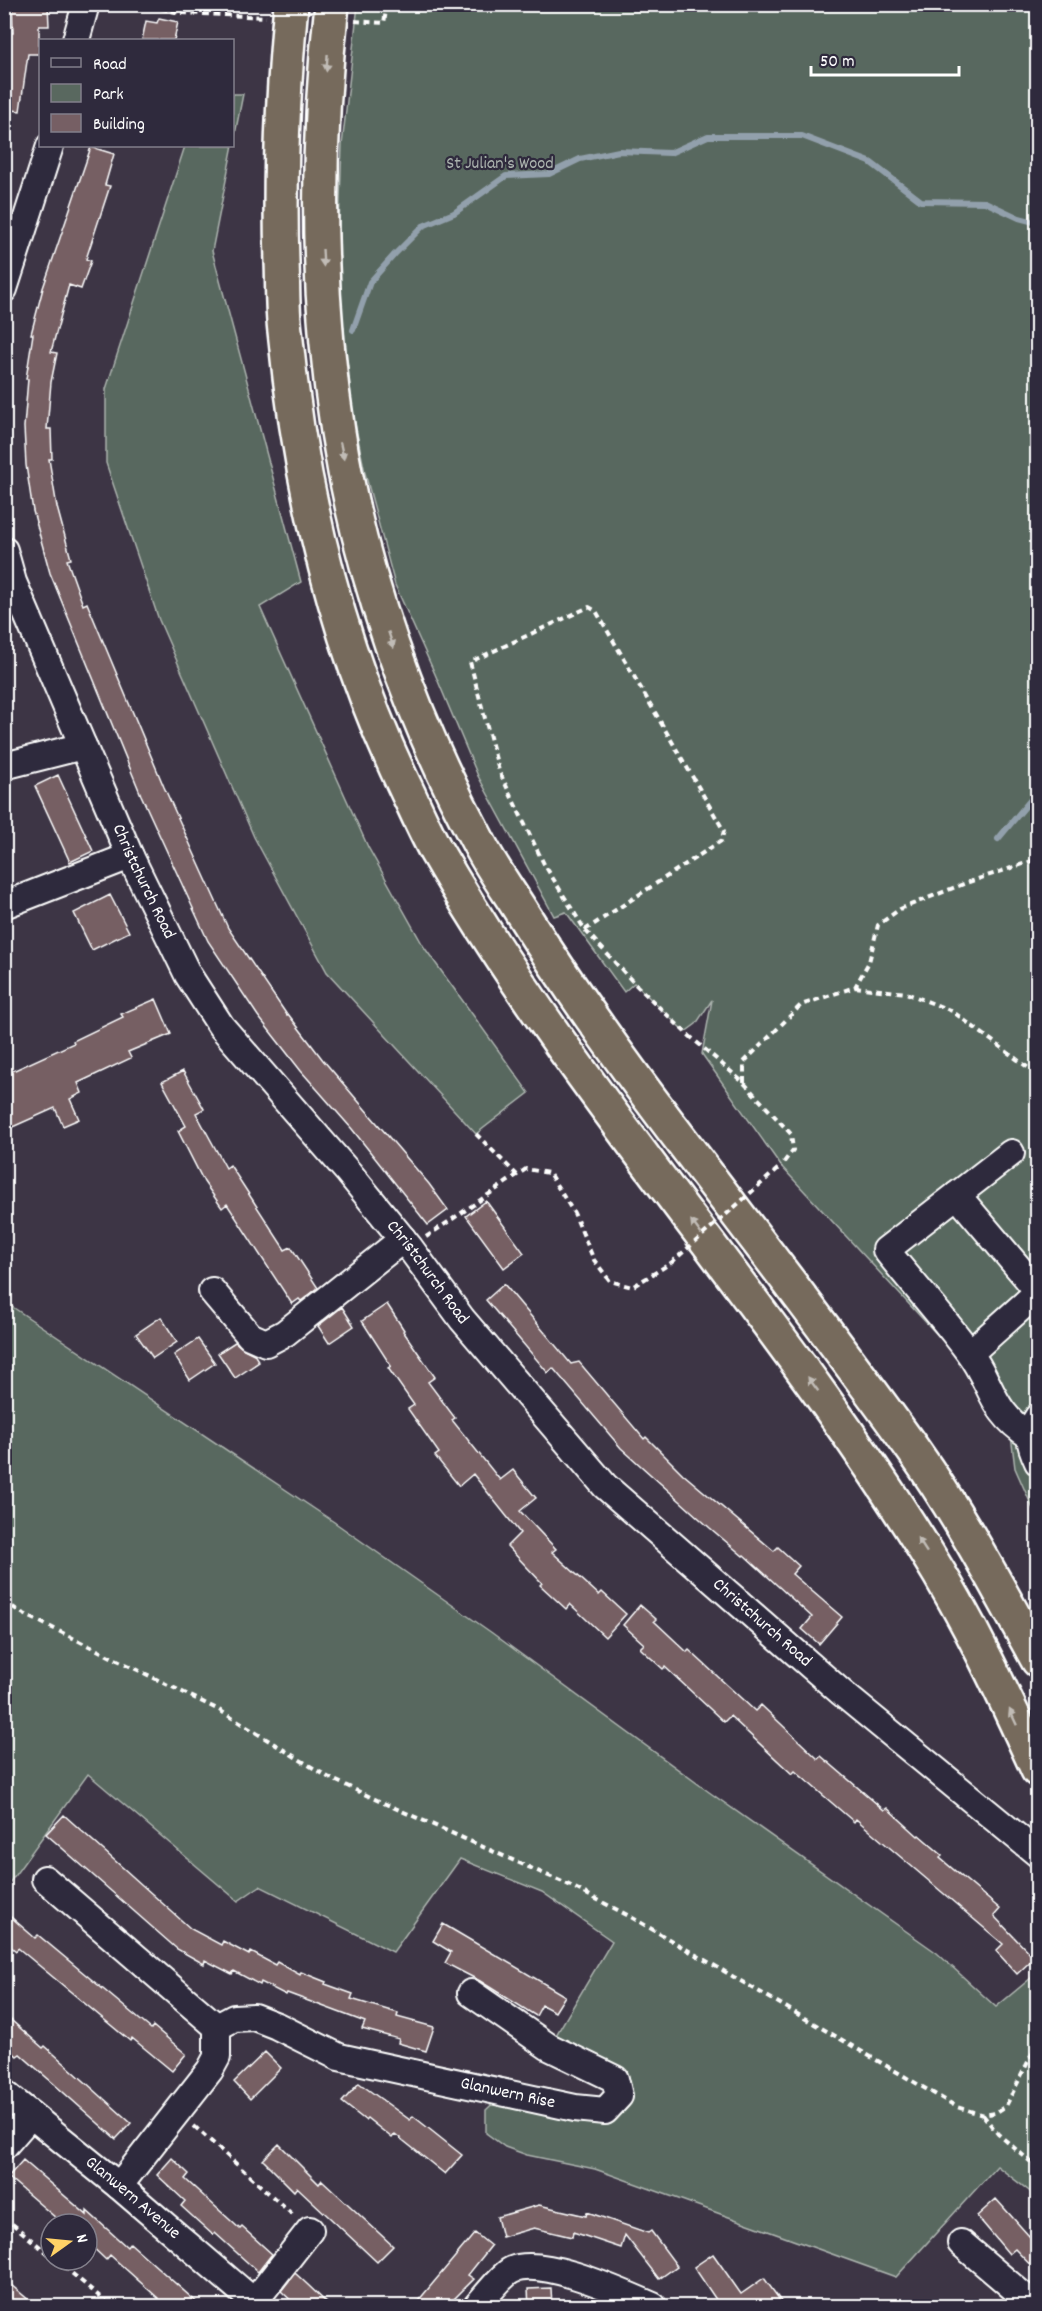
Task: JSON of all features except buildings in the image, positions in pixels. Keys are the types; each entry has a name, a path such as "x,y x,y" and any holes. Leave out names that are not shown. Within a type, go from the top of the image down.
{"highway":[{"path":"279,11 284,91 280,190 284,329 302,456 323,555 350,654 388,751 434,848 514,978 579,1070 817,1389 925,1550 983,1652 1038,1770"},
{"path":"343,13 322,129 321,223 326,331 338,434 367,563 393,647 435,753 481,847 551,958 619,1060 918,1456 978,1552 1038,1660"}],"street":[{"path":"76,39 86,4"},
{"path":"4,290 50,147"},
{"name":"Christchurch Road","path":"4,550 9,583 130,856 188,975 221,1026 407,1243 462,1319 604,1486 756,1619 965,1796 1038,1854"},
{"path":"4,766 83,746"},
{"path":"4,905 130,856"},
{"path":"1011,1153 886,1250 970,1353 1000,1411 1019,1430 1034,1426"},
{"path":"957,1195 1038,1291 970,1353"},
{"path":"212,1291 250,1336 266,1343 285,1333 407,1243"},
{"path":"1034,1426 1029,1443 1038,1462"},
{"path":"45,1879 217,2028 217,2056 210,2070 119,2186"},
{"name":"Glanwern Rise","path":"217,2028 234,2018 254,2017 339,2057 575,2108 605,2111 619,2096 615,2079 549,2047 471,1993"},
{"name":"Glanwern Avenue","path":"4,2093 119,2186 256,2304"},
{"path":"4,2146 31,2115"},
{"path":"256,2304 310,2230"},
{"path":"961,2243 1035,2307"},
{"path":"477,2307 511,2270 537,2266 599,2284 653,2307"}],"path":[{"path":"141,4 180,13 279,11"},
{"path":"343,13 384,23 387,4"},
{"path":"407,1243 526,1168 549,1173 574,1213 594,1260 610,1281 632,1287 671,1263 782,1166 793,1150 792,1134 744,1083 685,1032 634,983 585,930 544,864 499,771 470,662 590,607 596,611 724,831 721,841 585,930"},
{"path":"855,987 869,962 878,926 900,909 966,883 1038,859"},
{"path":"744,1083 744,1062 801,1005 855,987 906,993 952,1011 1038,1075"},
{"path":"476,1134 517,1175"},
{"path":"4,1601 30,1617 219,1710 328,1777 567,1884 620,1912 957,2107 983,2115 995,2113 1006,2106 1038,2042"},
{"path":"177,2112 310,2230"},
{"path":"983,2115 998,2134 1038,2168"},
{"path":"4,2217 39,2246"},
{"path":"70,2272 111,2307"}],"green space":[{"name":"St Julian's Wood","path":"358,5 1037,5 1037,1518 1015,1468 1008,1411 781,1166 702,1054 712,1000 696,1024 685,1032 634,983 624,992 566,912 554,916 478,776 395,585 365,473 353,414 339,285 339,225 342,145"},
{"path":"234,94 243,94 234,140"},
{"path":"185,147 233,147 212,251 301,582 260,607 368,847 424,947 529,1093 476,1134 327,972 254,837 159,620 106,463 106,389"},
{"path":"5,1302 334,1522 492,1633 709,1792 937,1953 996,2007 1037,1973 1037,2197 997,2166 896,2277 595,2169 527,2155 505,2147 486,2133 486,2110 505,2092 575,2108 619,2096 549,2047 612,1941 542,1892 460,1859 393,1952 260,1886 238,1901 88,1774 5,1889"}],"waterway":[{"path":"353,330 370,282 395,254 423,226 454,213 506,176 549,174 580,159 619,151 670,153 708,136 802,136 870,162 921,201 985,202 1019,218 1038,223"},
{"path":"998,839 1038,791"}]}
